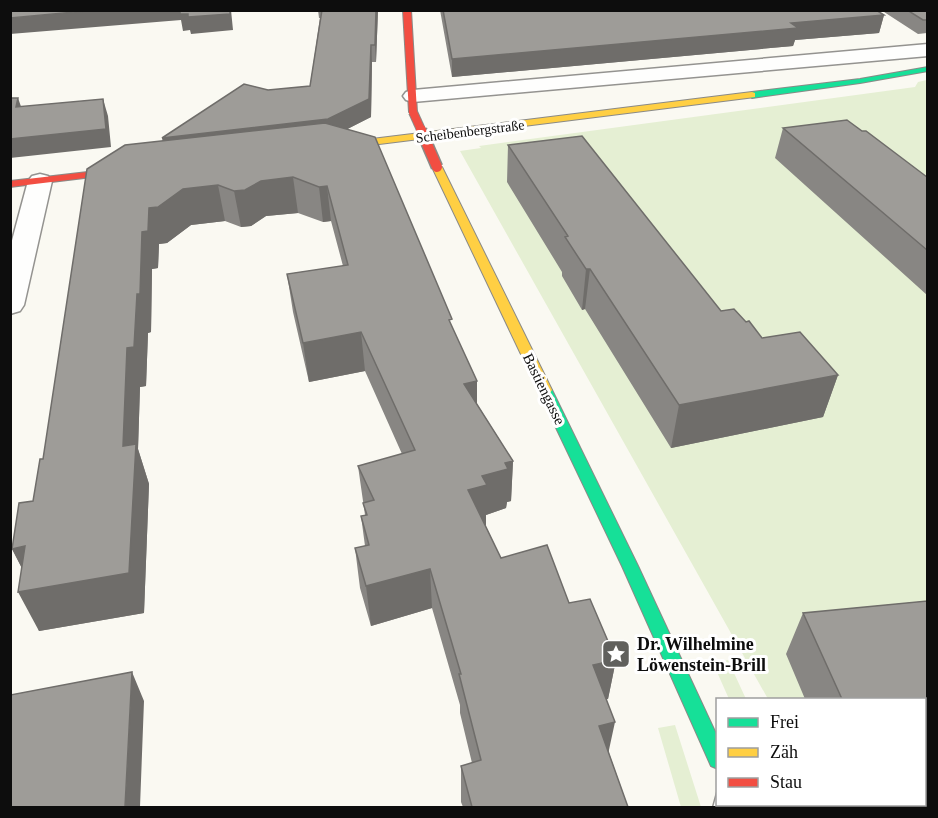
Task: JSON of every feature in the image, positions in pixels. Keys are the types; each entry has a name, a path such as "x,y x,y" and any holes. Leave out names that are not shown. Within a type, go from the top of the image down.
{"street":[{"name":"Bastiengasse","path":"407,10 413,104 437,167 630,566 716,758"},
{"path":"413,104 927,50"},
{"name":"Scheibenbergstraße","path":"321,148 860,81 927,69"},
{"path":"10,184 146,169"},
{"path":"10,305 40,181"}],"green space":[{"path":"927,80 927,807 814,807 926,806 926,698 767,698 460,151 481,148 479,146 915,87 918,82"},
{"path":"728,660 746,698 729,698 713,663"},
{"path":"675,725 701,807 681,807 658,728"}],"building":[{"path":"10,10 96,10 10,18"},
{"path":"180,10 230,10 230,14 188,17 188,14 180,14"},
{"path":"322,10 376,10 375,45 371,45 369,99 328,119 162,138 244,84 268,90 310,86"},
{"path":"443,10 876,10 884,15 791,23 798,28 452,59"},
{"path":"907,10 927,10 927,20 923,20"},
{"path":"10,98 18,98 16,107 103,99 106,129 10,139"},
{"path":"847,120 862,131 866,131 927,177 927,250 783,128"},
{"path":"325,123 375,137 452,319 449,320 477,381 464,384 513,461 505,463 508,469 482,476 487,485 468,490 501,558 547,545 569,603 590,599 616,660 593,665 615,722 599,726 628,807 472,807 461,766 481,760 459,674 461,674 430,569 366,586 355,548 369,545 361,516 367,515 363,503 374,500 358,466 415,450 361,332 303,343 287,274 348,265 327,186 319,187 293,177 261,181 245,190 234,191 218,185 183,189 158,207 149,208 148,231 142,232 140,294 137,294 134,347 127,348 123,446 136,444 129,573 18,592 25,546 12,549 19,503 33,501 40,459 43,459 87,169 125,145"},
{"path":"582,136 721,311 734,309 746,322 749,321 762,338 800,332 838,375 679,405 590,269 586,269 565,237 568,236 508,145"},
{"path":"927,601 927,807 897,806 926,806 926,698 842,698 803,613"},
{"path":"132,672 125,807 10,807 10,695"}],"traffic: fast":[{"path":"752,95 860,81 928,69"},
{"path":"545,390 630,566 716,756"}],"traffic: slow":[{"path":"331,147 752,95"},
{"path":"437,167 545,390"}],"traffic: jam":[{"path":"407,10 413,112"},
{"path":"413,112 437,167"},
{"path":"10,184 131,170"}],"place":[{"name":"Dr. Wilhelmine Löwenstein-Brill","path":"616,654"}]}
